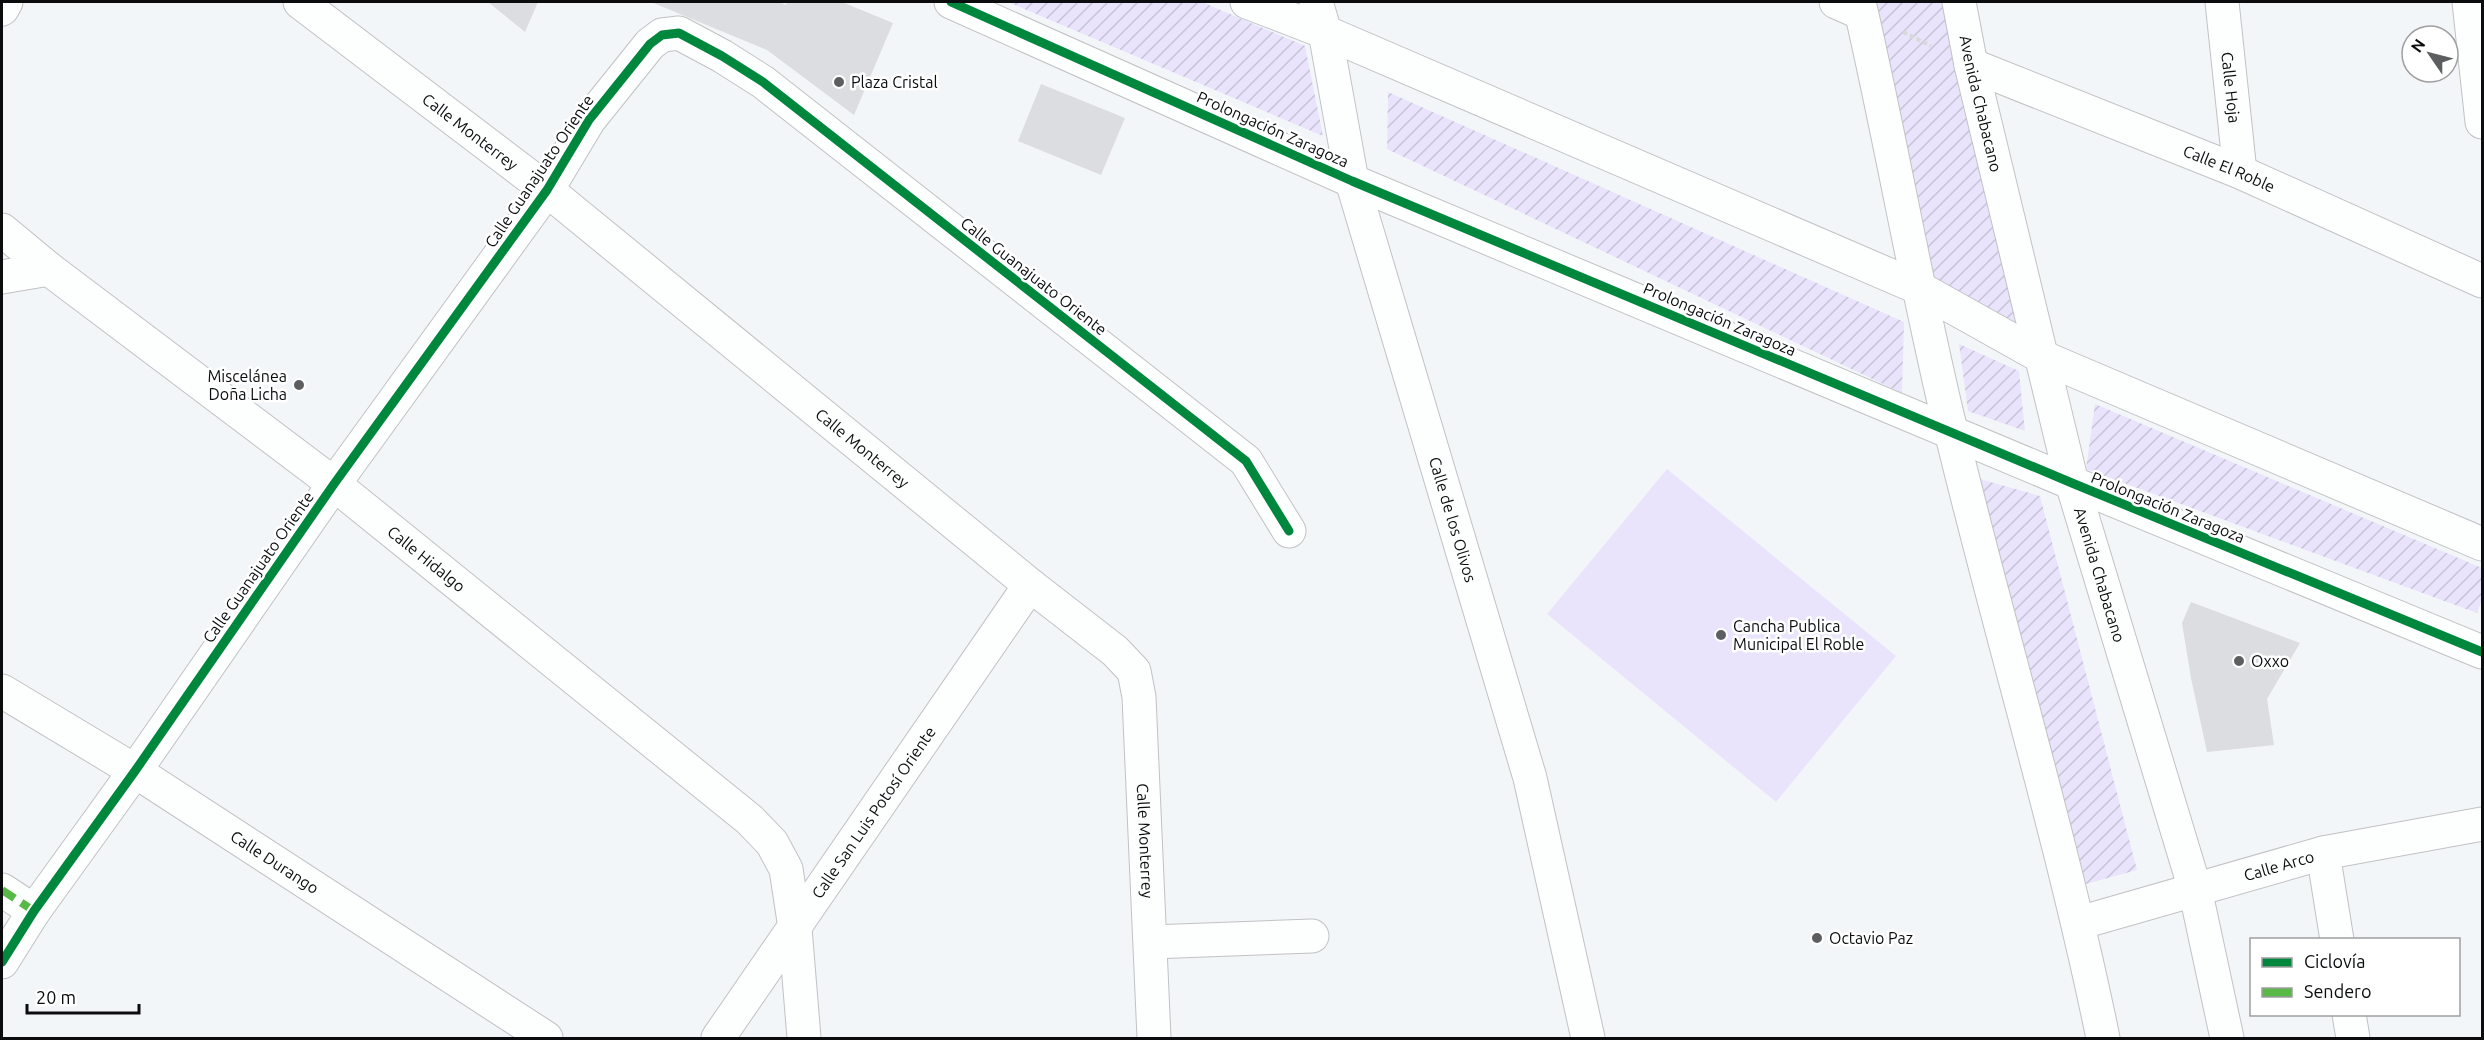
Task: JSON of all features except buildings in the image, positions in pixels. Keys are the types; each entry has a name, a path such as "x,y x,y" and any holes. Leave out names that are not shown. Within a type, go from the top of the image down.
{"street":[{"path":"2,9 6,2"},
{"name":"Calle Monterrey","path":"300,2 547,190 1114,651 1134,671 1139,697 1154,1038"},
{"name":"Prolongación Zaragoza","path":"951,2 1352,181 1951,433 2482,652"},
{"path":"1247,2 1320,17 1917,287 2042,357 2482,544"},
{"name":"Avenida Chabacano","path":"1959,2 1971,65 2072,483 2195,889 2227,1038"},
{"name":"Calle Hoja","path":"2222,2 2240,172"},
{"path":"2469,2 2482,123"},
{"path":"1852,5 1951,433 2079,922 2103,1038"},
{"name":"Calle de los Olivos","path":"1320,17 1352,181 1530,778 1588,1038"},
{"name":"Calle Guanajuato Oriente","path":"2,962 34,911 135,771 334,484 547,190 590,120 650,44 662,35 679,33 763,82 1246,461 1289,531"},
{"name":"Calle El Roble","path":"1971,65 2240,172 2482,281"},
{"name":"Calle Hidalgo","path":"2,230 49,269 334,484 750,820 772,843 786,868 795,928 804,1038"},
{"path":"2,277 49,269"},
{"name":"Calle San Luis Potosí Oriente","path":"718,1038 1030,585"},
{"name":"Calle Durango","path":"2,691 135,771 546,1038"},
{"name":"Calle Arco","path":"2079,922 2323,853 2482,824"},
{"path":"2323,853 2337,938"},
{"path":"2,891 34,911"},
{"path":"1151,942 1312,936"},
{"path":"2349,1016 2353,1038"}],"path":[{"path":"1852,5 1971,65"}],"shaded area":[{"path":"1008,2 1202,2 1305,46 1323,136"},
{"path":"1867,2 1953,2 2020,330 1925,280"},
{"path":"1388,92 1904,322 1902,393 1387,149"},
{"path":"1959,344 2019,371 2025,431 1968,411"},
{"path":"2095,404 2482,568 2482,599 2477,613 2086,469"},
{"name":"Cancha Publica Municipal El Roble","path":"1667,469 1896,656 1776,802 1547,614"},
{"path":"1980,479 2040,496 2137,870 2075,887"}],"marked path":[{"path":"2,890 34,911"}],"cycle path":[{"path":"951,2 1352,181 2482,652"},
{"path":"2,962 34,911 135,771 334,484 547,190 589,120 650,44 662,35 679,33 763,82 1246,461 1289,531"}],"place":[{"name":"Plaza Cristal","path":"839,82"},
{"name":"Miscelánea Doña Licha","path":"299,385"},
{"name":"Cancha Publica Municipal El Roble","path":"1721,635"},
{"name":"Oxxo","path":"2239,661"},
{"name":"Octavio Paz","path":"1817,938"}]}
